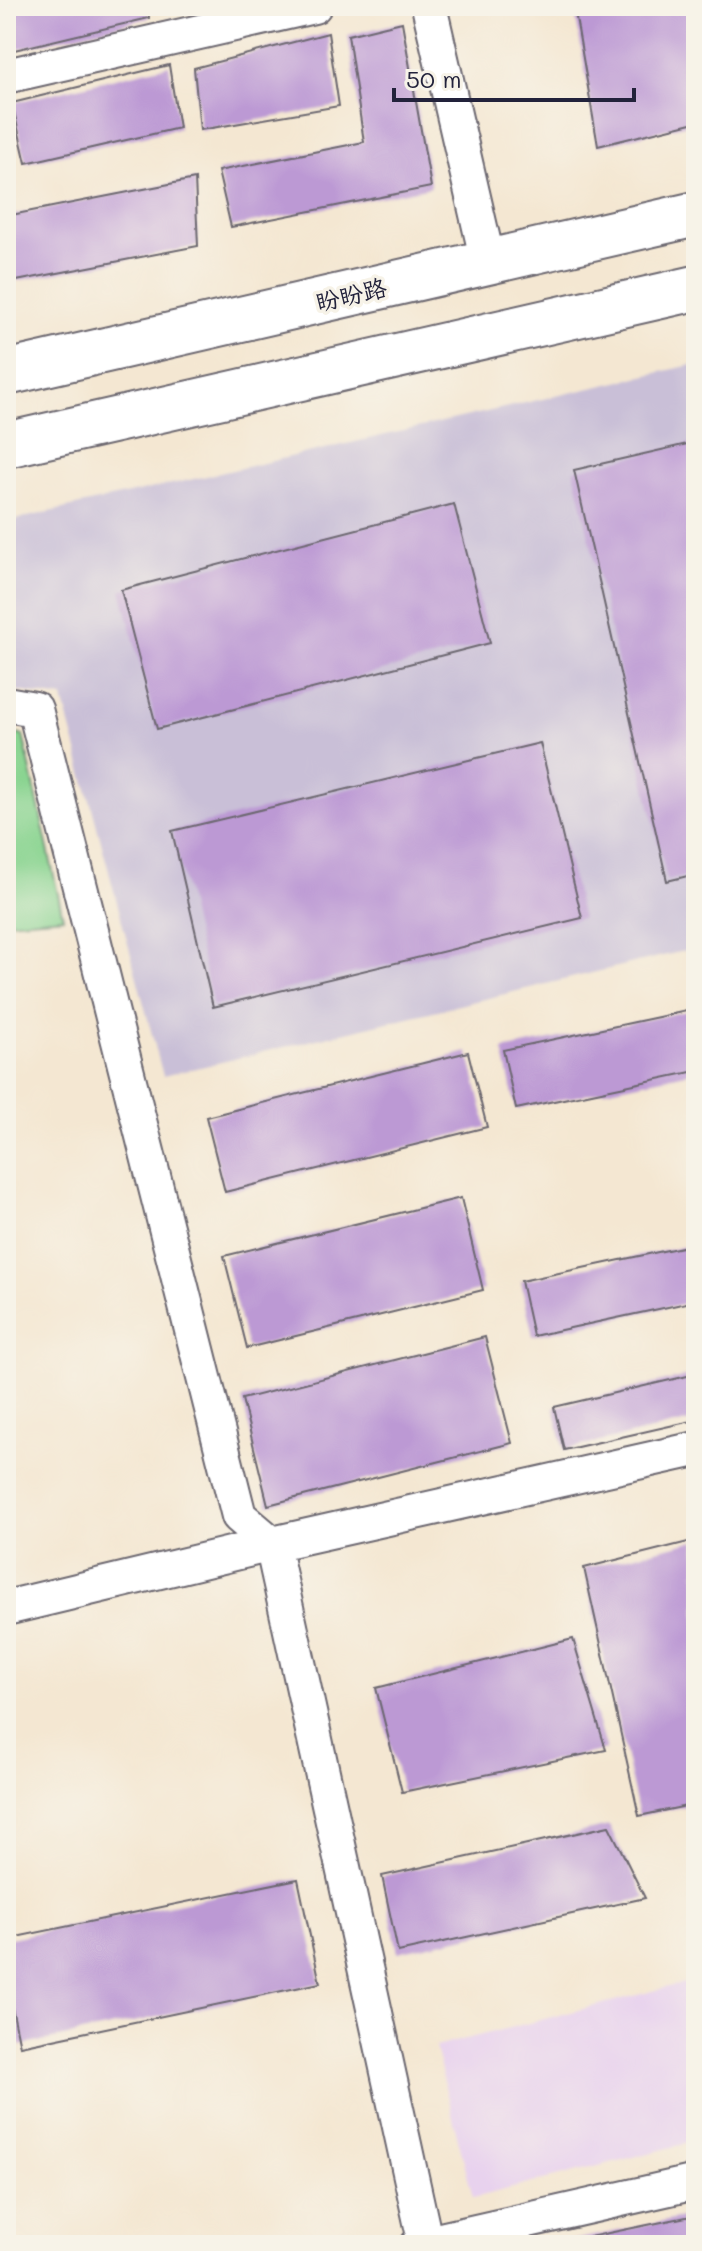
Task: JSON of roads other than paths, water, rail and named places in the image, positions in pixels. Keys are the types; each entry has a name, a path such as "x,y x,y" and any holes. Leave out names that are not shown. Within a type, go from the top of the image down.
{"main road":[{"name":"盼盼路","path":"6,373 696,214"},
{"path":"6,445 696,288"}],"street":[{"path":"6,76 314,6"},
{"path":"429,6 488,262"},
{"path":"6,704 35,709 239,1516 272,1544 423,2244 696,2182"},
{"path":"6,1608 272,1544 696,1449"}]}
